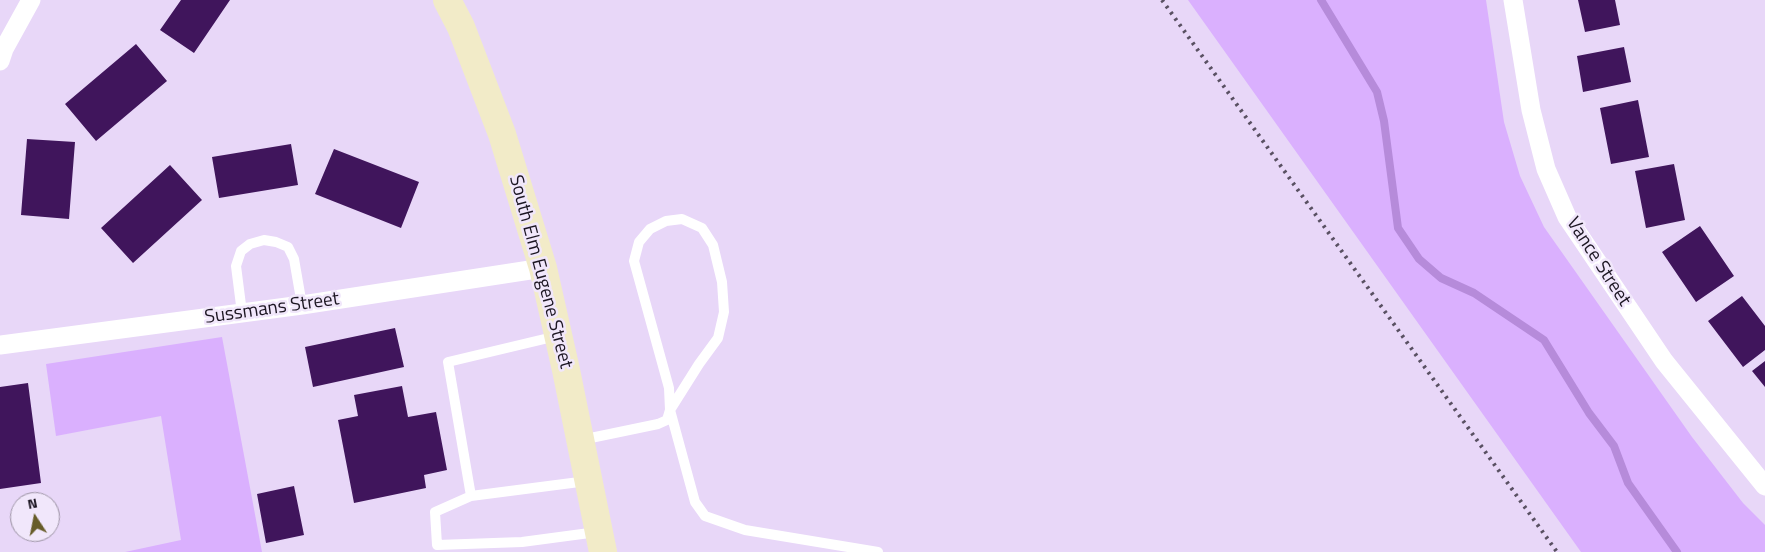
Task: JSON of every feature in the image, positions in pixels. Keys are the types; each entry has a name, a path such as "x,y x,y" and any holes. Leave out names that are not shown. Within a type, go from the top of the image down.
{"main road":[{"name":"South Elm Eugene Street","path":"447,0 461,28 502,134 542,268 601,542"}],"street":[{"path":"1,52 31,0"},
{"name":"Vance Street","path":"1513,0 1531,110 1546,169 1567,217 1664,361 1765,486"},
{"name":"Sussmans Street","path":"0,345 302,305 542,268"}],"lane":[{"path":"580,440 658,424 667,420 670,410 718,338 724,312 722,282 713,245 702,228 682,219 666,221 650,229 639,242 634,261 669,388 670,410 695,502 705,516 746,530 878,552"},
{"path":"242,313 236,266 241,251 250,244 264,240 288,247 294,259 302,305"},
{"path":"471,496 448,362 558,336"},
{"path":"588,480 471,496 435,512 437,545 601,542"}],"shaded area":[{"path":"1188,0 1486,0 1504,122 1520,176 1544,227 1692,437 1743,503 1765,525 1765,552 1581,552"},
{"path":"222,337 262,552 125,552 181,540 161,416 56,436 46,364"}],"building":[{"path":"181,0 230,0 194,53 160,30"},
{"path":"1578,0 1615,0 1620,25 1585,32"},
{"path":"136,44 167,81 96,141 65,104"},
{"path":"1624,47 1631,82 1583,92 1577,56"},
{"path":"1638,100 1649,157 1611,164 1600,108"},
{"path":"27,139 75,142 69,219 21,215"},
{"path":"291,144 298,185 219,198 212,157"},
{"path":"334,149 419,182 401,228 315,194"},
{"path":"1674,164 1685,220 1646,228 1635,171"},
{"path":"170,165 202,200 133,263 101,228"},
{"path":"1700,226 1734,276 1696,302 1662,252"},
{"path":"1742,296 1765,326 1765,350 1743,367 1708,321"},
{"path":"395,328 404,367 313,387 305,347"},
{"path":"1765,361 1765,387 1752,371"},
{"path":"28,383 41,483 0,489 0,387"},
{"path":"402,386 408,417 436,412 447,470 424,475 426,488 354,503 338,420 358,416 354,395"},
{"path":"294,486 304,535 266,543 257,494"}],"waterway":[{"path":"1321,0 1377,92 1384,121 1398,228 1419,259 1441,278 1474,293 1544,340 1589,413 1614,446 1628,483 1677,552"}],"railway":[{"path":"1162,0 1557,552"}]}
